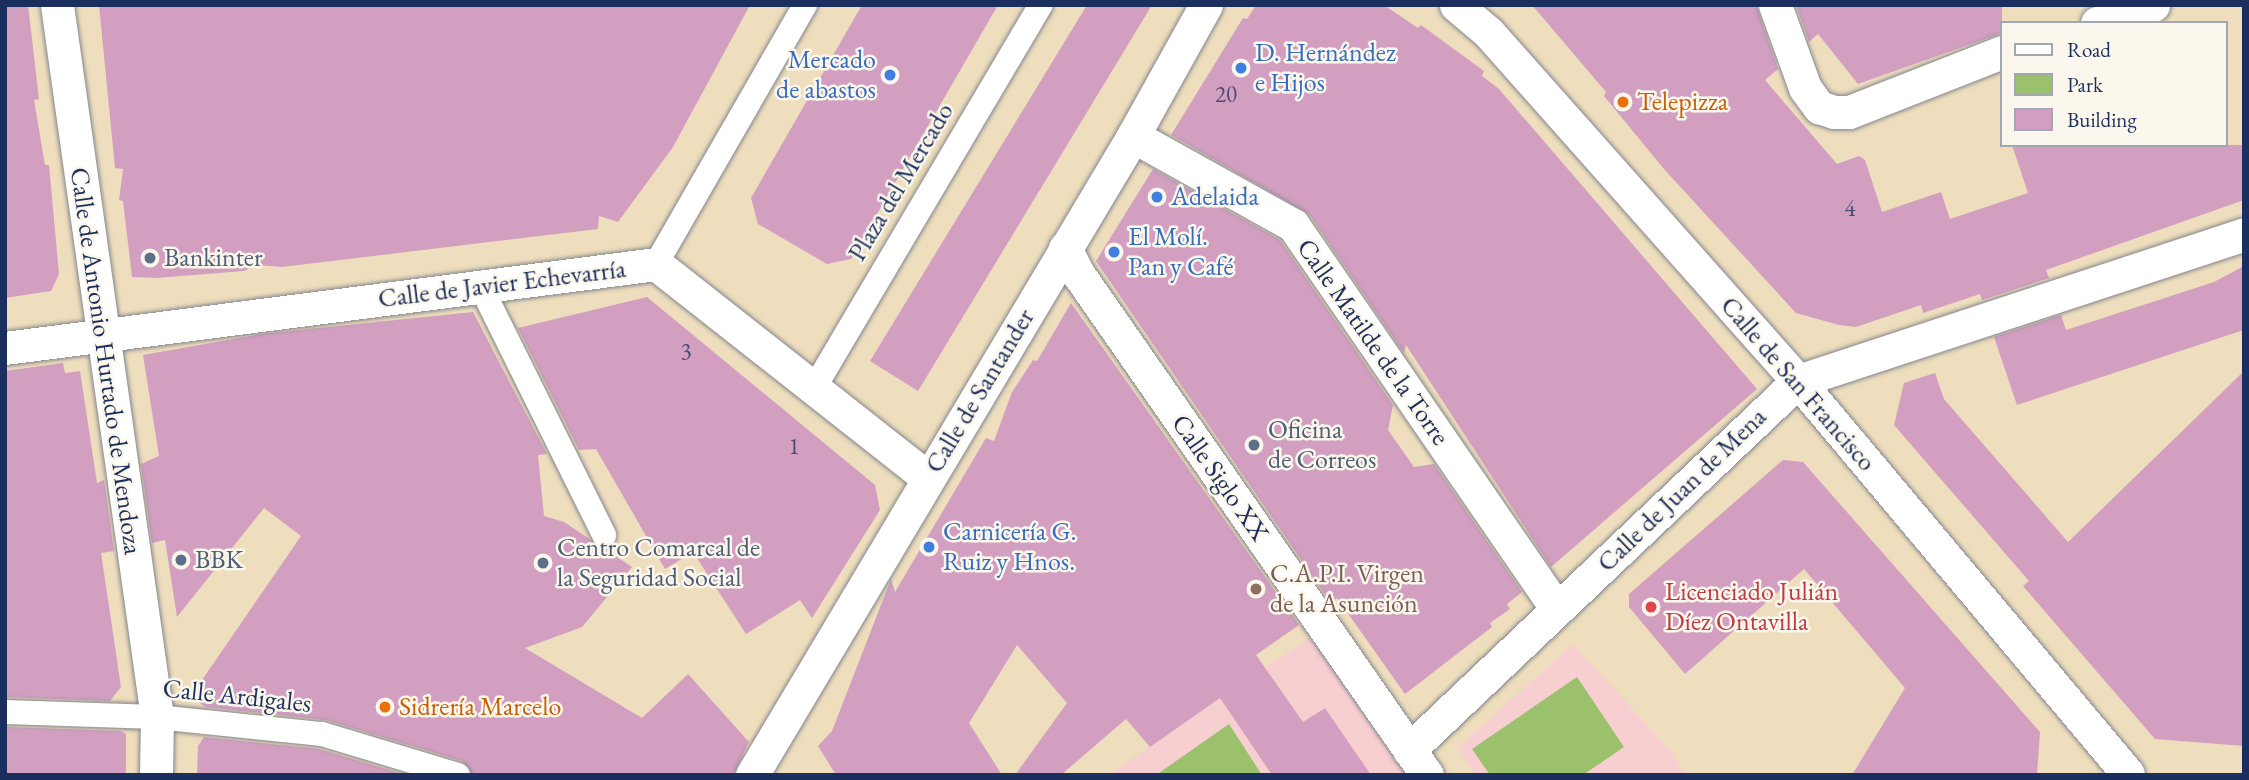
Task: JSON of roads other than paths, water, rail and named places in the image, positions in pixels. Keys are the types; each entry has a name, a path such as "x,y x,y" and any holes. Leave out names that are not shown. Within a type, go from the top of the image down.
{"street":[{"name":"Calle de Antonio Hurtado de Mendoza","path":"57,5 157,717 156,775"},
{"path":"656,264 805,5"},
{"name":"Plaza del Mercado","path":"813,390 1041,5"},
{"name":"Calle de Santander","path":"752,775 1133,136 1206,5"},
{"name":"Calle de San Francisco","path":"1456,5 1488,32 1798,381 2127,774"},
{"path":"1775,5 1805,88 1819,107 1834,112 1849,111 2000,53"},
{"path":"2103,21 2153,5"},
{"name":"Calle Matilde de la Torre","path":"1133,136 1293,225 1558,609"},
{"name":"Calle de Juan de Mena","path":"1418,762 1558,609 1798,381 2244,234"},
{"name":"Calle Siglo XX","path":"1065,248 1079,275 1418,762"},
{"name":"Calle de Javier Echevarría","path":"5,348 101,333 656,264 928,478"},
{"path":"481,287 604,535"},
{"name":"Calle Ardigales","path":"5,712 157,717 321,734 458,775"},
{"path":"2127,774 2134,775"}],"place":[{"name":"D. Hernández e Hijos","path":"1241,68"},
{"name":"Mercado de abastos","path":"890,75"},
{"name":"Telepizza","path":"1623,102"},
{"name":"Adelaida","path":"1157,197"},
{"name":"El Molí. Pan y Café","path":"1114,252"},
{"name":"Bankinter","path":"150,258"},
{"name":"Oficina de Correos","path":"1254,445"},
{"name":"Carnicería G. Ruiz y Hnos.","path":"929,547"},
{"name":"BBK","path":"181,560"},
{"name":"Centro Comarcal de la Seguridad Social","path":"543,563"},
{"name":"C.A.P.I. Virgen de la Asunción","path":"1256,589"},
{"name":"Licenciado Julián Díez Ontavilla","path":"1651,607"},
{"name":"Sidrería Marcelo","path":"385,707"}]}
